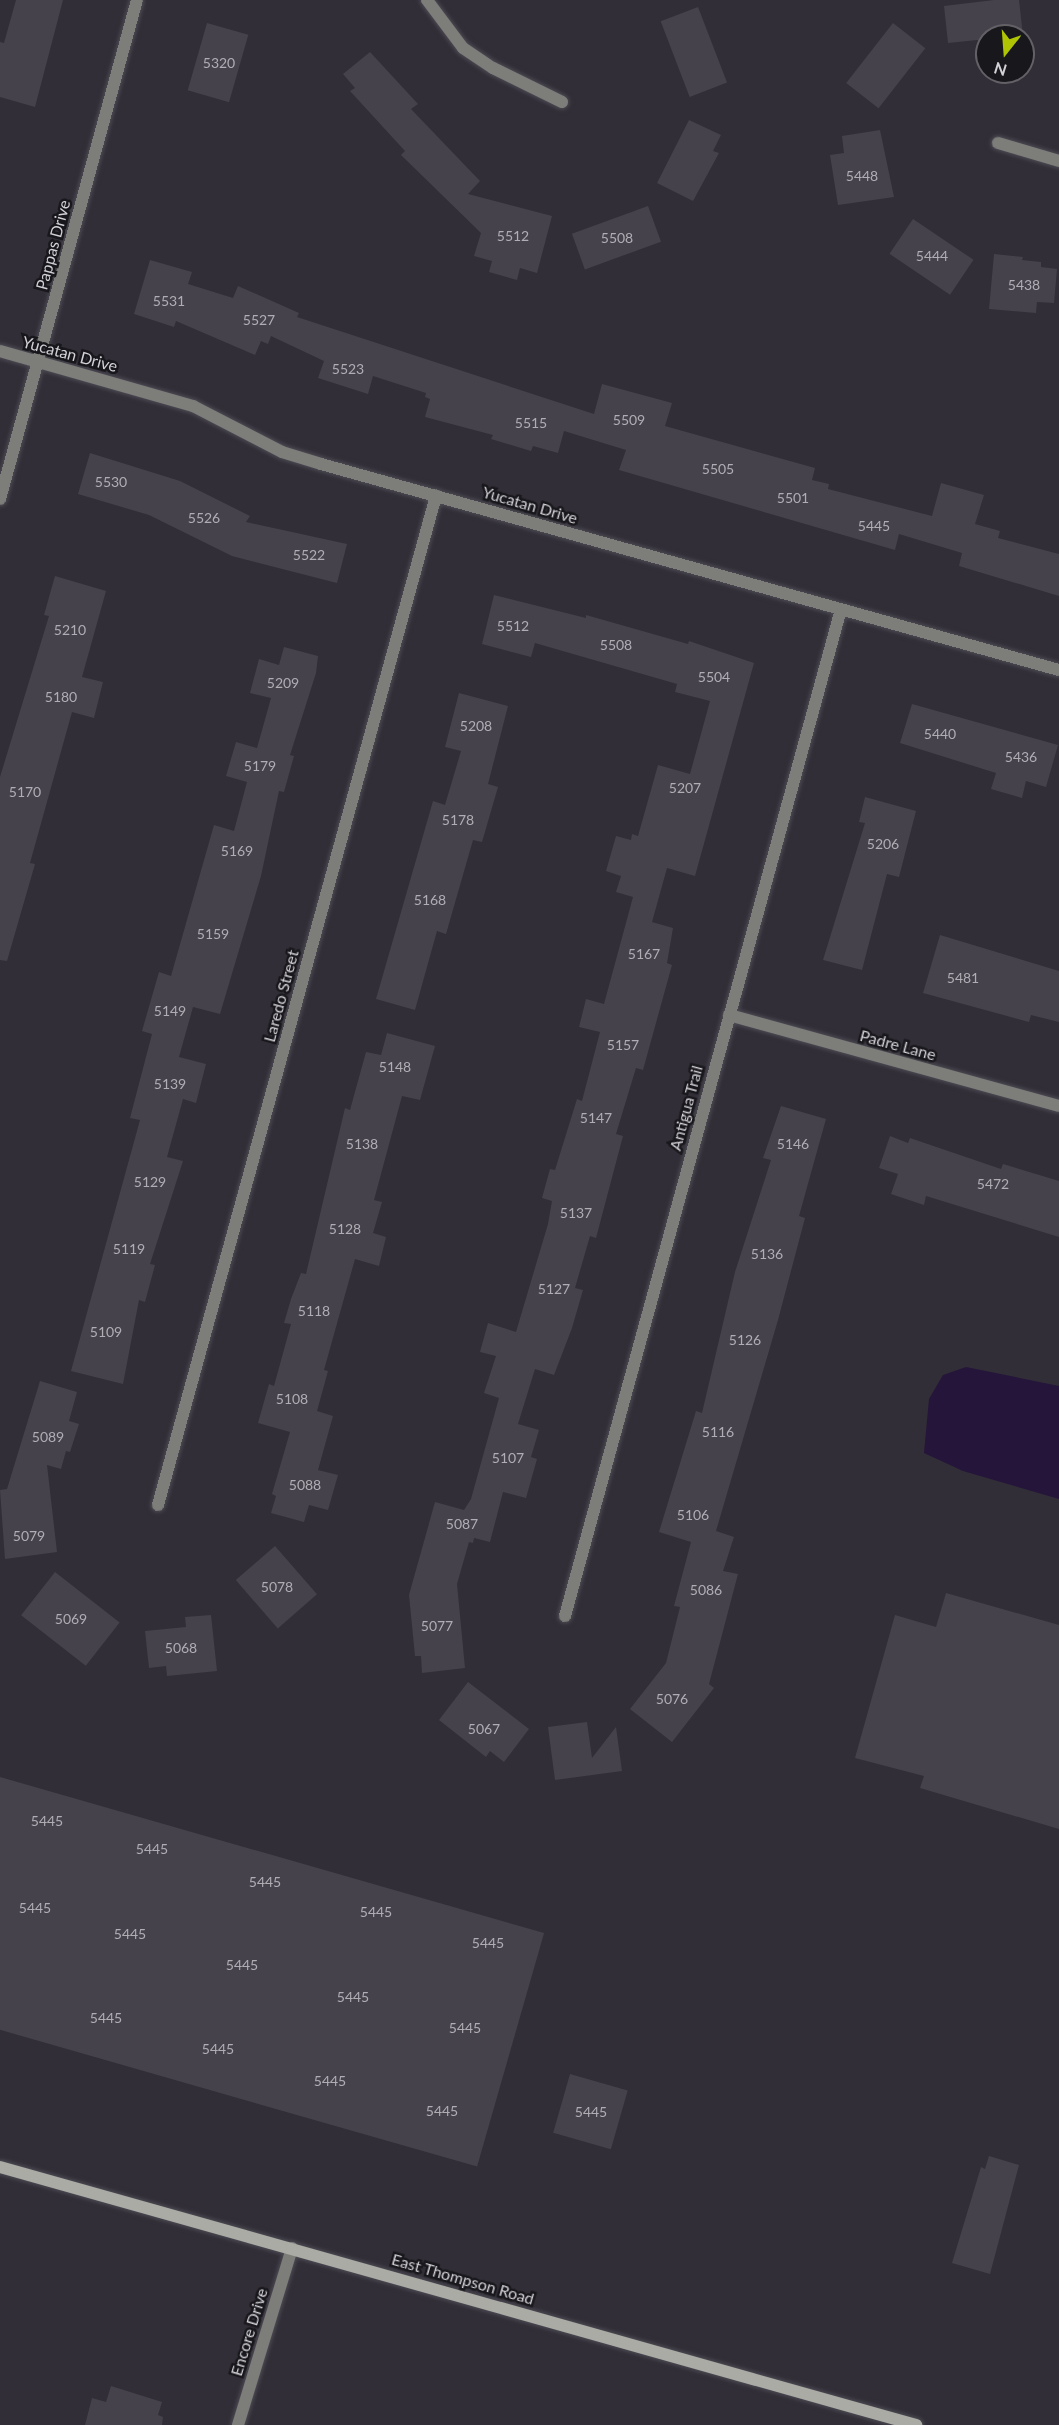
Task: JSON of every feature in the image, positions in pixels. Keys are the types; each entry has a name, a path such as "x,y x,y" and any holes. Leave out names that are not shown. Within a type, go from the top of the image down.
{"main road":[{"name":"East Thompson Road","path":"0,2167 916,2425"}],"street":[{"name":"Pappas Drive","path":"0,499 137,0"},
{"path":"427,0 463,48 492,68 562,102"},
{"path":"998,143 1059,161"},
{"name":"Yucatan Drive","path":"0,351 193,406 282,452 1059,670"},
{"name":"Laredo Street","path":"158,1505 436,496"},
{"name":"Antigua Trail","path":"565,1616 841,609"},
{"name":"Padre Lane","path":"729,1015 1059,1106"},
{"name":"Encore Drive","path":"238,2425 292,2248"}],"shaded area":[{"path":"966,1367 1059,1386 1059,1499 963,1471 924,1453 929,1399 943,1375"}],"building":[{"path":"16,0 63,0 35,107 0,97 0,42 4,43"},
{"path":"994,0 1019,0 1022,24 975,24 975,40 948,43 944,6"},
{"path":"698,7 727,83 690,97 661,21"},
{"path":"207,23 248,35 229,102 188,90"},
{"path":"893,23 925,48 879,108 846,83"},
{"path":"370,52 418,104 411,109 480,181 468,194 552,216 537,273 520,268 517,280 489,272 492,261 474,256 481,233 401,155 405,151 350,91 355,88 343,74"},
{"path":"689,120 721,135 713,151 719,153 693,201 657,183"},
{"path":"880,130 894,197 838,205 830,155 844,153 842,136"},
{"path":"648,206 661,242 585,269 572,234"},
{"path":"913,219 974,260 950,295 890,254"},
{"path":"994,254 1023,257 1022,260 1041,262 1041,267 1057,269 1054,303 1037,302 1036,313 989,309"},
{"path":"150,260 192,272 188,284 233,298 238,286 299,313 297,317 594,414 602,384 672,403 665,426 815,468 812,480 829,484 828,489 932,516 941,483 984,495 975,524 1000,531 998,538 1059,554 1059,596 959,566 962,553 899,534 895,550 619,470 626,450 564,431 558,453 533,446 531,451 491,439 493,435 425,417 430,399 425,397 426,393 373,376 368,394 318,378 324,361 271,336 268,344 261,341 255,355 176,321 174,327 134,314"},
{"path":"90,453 180,481 250,516 246,522 347,544 337,583 232,556 149,515 78,494"},
{"path":"55,576 106,591 82,677 103,682 94,718 72,712 30,863 35,864 7,961 0,960 0,777 49,616 44,615"},
{"path":"494,595 586,618 586,615 688,644 689,641 754,663 695,876 667,868 652,922 673,928 667,963 672,965 643,1070 636,1068 616,1134 623,1136 596,1238 590,1236 575,1288 583,1290 572,1328 554,1375 535,1369 518,1424 539,1430 531,1457 537,1459 526,1498 503,1492 490,1542 474,1538 473,1543 469,1542 457,1584 465,1668 422,1673 421,1656 415,1656 409,1595 435,1502 464,1510 471,1499 499,1398 484,1393 496,1356 480,1352 488,1323 516,1332 548,1224 552,1201 542,1198 550,1169 555,1170 577,1099 582,1101 600,1032 579,1027 586,999 604,1004 633,897 616,892 621,876 606,871 616,836 631,840 632,834 638,836 658,765 690,774 710,701 675,692 677,684 535,643 531,657 482,644"},
{"path":"284,647 318,656 316,673 290,755 294,756 284,792 279,791 261,876 220,1014 193,1007 179,1057 206,1064 196,1103 183,1099 167,1157 183,1161 150,1264 155,1265 145,1302 139,1300 123,1384 71,1371 140,1120 130,1118 152,1034 142,1031 159,972 171,976 214,825 234,831 247,782 226,776 236,742 257,748 271,698 250,693 259,659 279,665"},
{"path":"459,693 508,706 488,784 498,787 482,842 473,840 446,934 437,931 415,1010 376,999 433,801 445,805 461,751 445,747"},
{"path":"912,704 1058,745 1046,787 1026,781 1022,798 991,789 996,773 900,743"},
{"path":"865,797 916,811 899,877 887,874 862,970 823,960 865,823 859,822"},
{"path":"940,935 1059,971 1059,1022 1031,1015 1029,1022 923,993"},
{"path":"387,1033 435,1046 420,1100 402,1096 374,1200 382,1202 373,1233 386,1237 379,1266 355,1259 324,1370 328,1371 317,1411 333,1416 318,1470 338,1475 328,1510 309,1505 304,1522 271,1513 276,1496 272,1494 290,1432 258,1423 269,1384 274,1386 291,1324 284,1323 291,1299 301,1273 306,1274 345,1108 350,1110 366,1052 381,1055"},
{"path":"781,1106 826,1119 799,1216 805,1218 778,1320 716,1531 734,1537 723,1571 738,1574 709,1684 714,1688 672,1742 630,1709 666,1663 680,1607 674,1606 691,1542 659,1532 696,1411 702,1413 735,1272 771,1160 763,1158"},
{"path":"890,1136 908,1143 910,1138 1001,1169 1003,1164 1059,1181 1059,1237 926,1196 924,1205 891,1194 898,1174 879,1168"},
{"path":"40,1381 77,1392 69,1421 79,1424 70,1452 66,1451 61,1469 47,1465 57,1552 5,1559 0,1490 7,1489"},
{"path":"275,1546 317,1594 278,1628 236,1580"},
{"path":"55,1572 120,1622 86,1666 21,1615"},
{"path":"946,1593 1059,1625 1059,1829 920,1788 924,1776 855,1758 895,1615 936,1627"},
{"path":"211,1615 217,1671 167,1676 166,1666 149,1668 145,1631 186,1627 185,1617"},
{"path":"468,1682 529,1729 504,1762 490,1751 486,1757 439,1720"},
{"path":"587,1722 592,1758 616,1727 622,1771 555,1780 548,1727"},
{"path":"0,1777 544,1933 477,2167 0,2030"},
{"path":"570,2074 628,2091 611,2149 553,2133"},
{"path":"989,2156 1019,2165 990,2274 952,2263 981,2167 985,2169"},
{"path":"111,2386 162,2402 158,2415 163,2417 162,2425 85,2425 92,2398 106,2402"}]}
